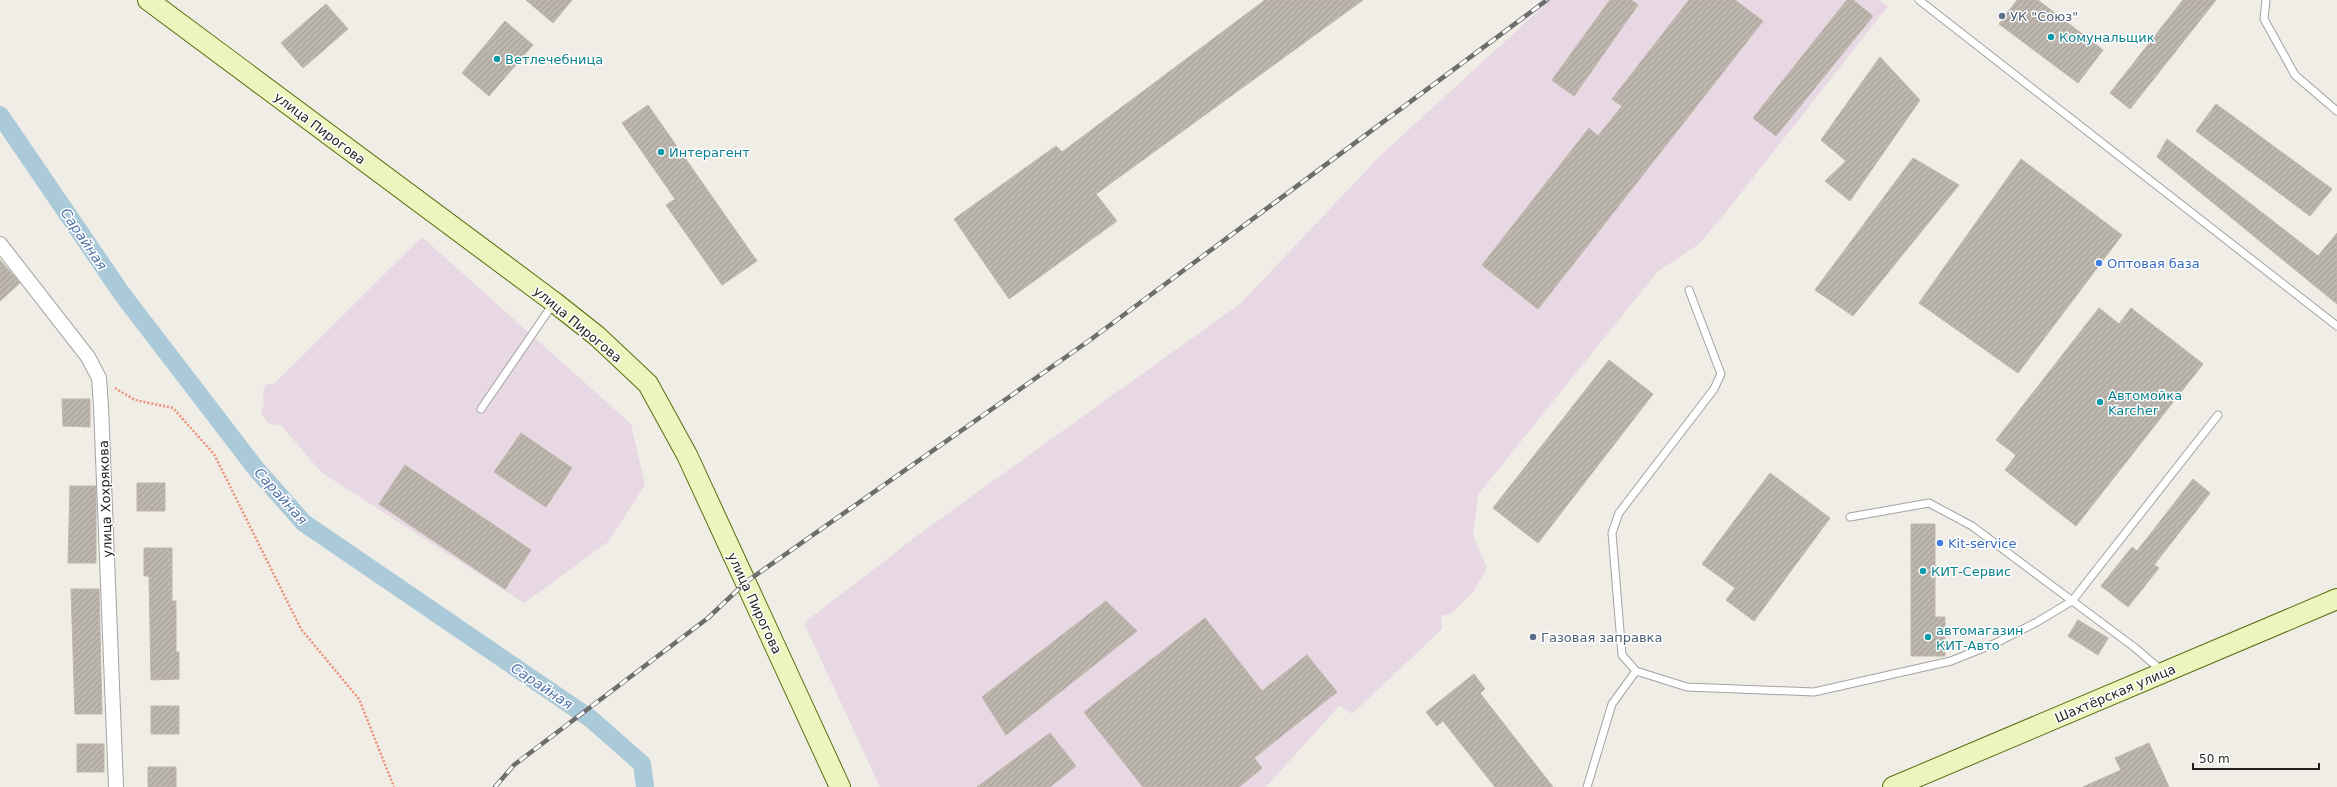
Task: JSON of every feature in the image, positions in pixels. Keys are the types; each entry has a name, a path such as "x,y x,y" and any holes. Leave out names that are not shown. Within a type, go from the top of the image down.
{"main road":[{"name":"улица Пирогова","path":"148,0 554,302 597,336 648,384 687,455 840,787"},
{"name":"Шахтёрская улица","path":"1898,786 2337,599"}],"street":[{"name":"улица Хохрякова","path":"0,244 88,357 98,378 102,406 116,787"}],"lane":[{"path":"1919,0 2337,326"},
{"path":"2266,0 2264,20 2295,75 2337,111"},
{"path":"1689,290 1721,374 1714,389 1619,513 1612,533 1622,655 1636,671 1687,687 1814,692 1951,661 2003,640 2072,601 2218,415"},
{"path":"481,408 554,302"},
{"path":"1850,517 1929,503 1972,526 2164,672"},
{"path":"1588,787 1612,704 1636,671"}],"path":[{"path":"98,378 134,400 173,408 214,454 301,629 359,699 394,787"}],"shaded area":[{"path":"1550,0 1879,0 1888,6 1726,212 1699,244 1657,272 1478,495 1473,535 1487,568 1473,592 1451,614 1441,616 1442,629 1352,714 1340,705 1266,787 880,787 804,623 922,532 1241,303 1381,155"},
{"path":"422,237 631,424 645,485 608,542 524,603 321,472 281,425 269,424 261,413 264,404 263,391 266,385 275,383"}],"building":[{"path":"526,0 572,0 553,23"},
{"path":"1265,0 1363,0 1096,194 1117,221 1009,299 954,219 1056,146 1062,152"},
{"path":"1610,0 1631,0 1638,5 1574,96 1552,80"},
{"path":"1689,0 1735,0 1763,21 1538,309 1482,265 1589,128 1598,136 1622,106 1612,99"},
{"path":"1847,0 1853,0 1873,16 1776,136 1753,118"},
{"name":"Комунальщик","path":"2017,0 2038,0 2103,50 2078,83 1999,24"},
{"path":"2183,0 2216,0 2130,109 2110,93"},
{"path":"326,4 348,29 303,68 281,43"},
{"name":"Ветлечебница","path":"505,21 533,45 489,96 462,73"},
{"path":"1880,57 1920,100 1850,201 1825,181 1846,161 1821,140"},
{"path":"2216,104 2332,189 2310,216 2196,131"},
{"path":"648,105 757,261 722,285 666,205 675,199 622,123"},
{"path":"2167,139 2318,256 2337,233 2337,304 2157,157"},
{"path":"1913,158 1959,185 1853,316 1815,290"},
{"path":"2021,159 2122,235 2018,373 1919,303"},
{"path":"0,260 20,283 0,301"},
{"name":"Автомойка Karcher","path":"2099,308 2119,324 2131,308 2203,364 2076,526 2005,470 2016,455 1996,440"},
{"path":"1609,360 1653,394 1538,543 1493,508"},
{"path":"62,399 90,399 90,427 63,426"},
{"path":"521,433 572,468 546,507 494,472"},
{"path":"405,465 531,550 505,589 379,504"},
{"path":"1770,473 1830,518 1754,621 1726,600 1735,588 1702,564"},
{"path":"2193,479 2210,493 2154,565 2159,568 2128,607 2101,586 2132,547 2137,551"},
{"path":"137,483 165,483 165,511 137,511"},
{"path":"70,486 96,486 96,563 68,563"},
{"name":"КИТ-Сервис","path":"1911,524 1935,524 1935,617 1945,617 1945,656 1911,656"},
{"path":"144,548 172,548 172,601 176,601 176,652 179,652 179,679 151,680 149,576 144,576"},
{"path":"71,589 99,589 102,714 75,714"},
{"path":"1106,601 1137,631 1006,735 982,697"},
{"path":"1205,618 1262,691 1307,655 1337,692 1254,758 1262,768 1239,787 1143,787 1084,712"},
{"path":"2078,620 2108,638 2098,655 2068,636"},
{"path":"1474,674 1485,689 1480,693 1553,787 1495,787 1443,721 1437,726 1426,712"},
{"path":"151,706 179,706 179,734 151,734"},
{"path":"1050,733 1076,766 1050,787 977,787"},
{"path":"2149,743 2169,787 2083,787 2121,770 2115,758"},
{"path":"77,744 104,744 104,772 77,772"},
{"path":"148,767 176,767 176,787 148,787"}],"waterway":[{"name":"Сарайная","path":"0,115 122,294 257,470 304,523 591,719 642,764 645,787"}],"railway":[{"path":"495,787 514,765 708,618 746,582 1090,340 1547,0"}],"place":[{"name":"УК \"Союз\"","path":"2002,16"},
{"name":"Комунальщик","path":"2051,37"},
{"name":"Ветлечебница","path":"497,59"},
{"name":"Интерагент","path":"661,152"},
{"name":"Оптовая база","path":"2099,263"},
{"name":"Автомойка Karcher","path":"2100,402"},
{"name":"Kit-service","path":"1940,543"},
{"name":"КИТ-Сервис","path":"1923,571"},
{"name":"Газовая заправка","path":"1533,637"},
{"name":"автомагазин КИТ-Авто","path":"1928,637"}]}
